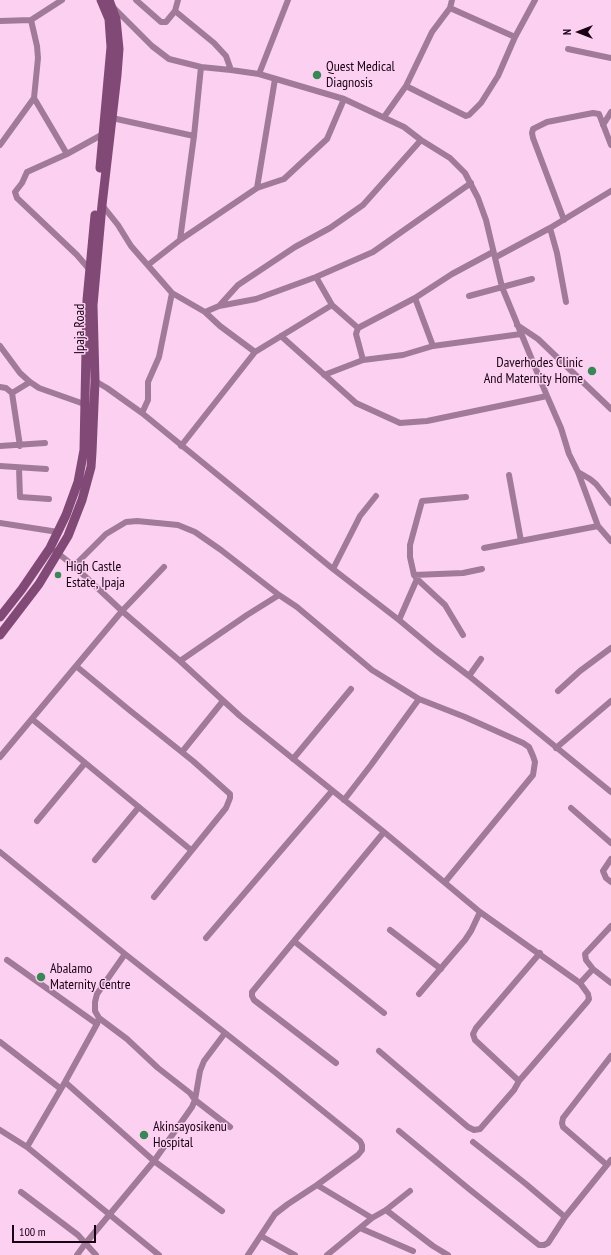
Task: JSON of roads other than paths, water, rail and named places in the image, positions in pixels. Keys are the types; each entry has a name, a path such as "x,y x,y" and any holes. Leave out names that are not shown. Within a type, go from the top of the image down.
{"main road":[{"name":"Ipaja Road","path":"0,635 32,595 54,551 58,532 74,497 82,465 94,381 93,305 102,205 110,73 111,47 109,19 101,0"},
{"name":"Ipaja Road","path":"0,617 54,551 75,520 87,484 92,452 87,300 89,269 101,160 106,132 112,118 119,49 118,31 111,3"}],"street":[{"path":"0,21 31,20 62,0"},
{"path":"136,0 161,22 166,22 175,11 178,0"},
{"path":"259,74 288,0"},
{"path":"384,117 406,86 432,32 450,8 452,0"},
{"path":"406,86 466,116 469,115 480,103 498,76 515,37 534,0"},
{"path":"111,3 152,46 168,59 201,67 259,74 344,100 404,127 421,140 450,158 465,173 478,198 486,220 502,287 561,428 569,454 578,472 598,526 611,541"},
{"path":"450,8 515,37"},
{"path":"175,11 226,56 231,70"},
{"path":"0,145 34,98 38,58 31,20"},
{"path":"568,49 611,58"},
{"path":"180,240 194,136 201,67"},
{"path":"257,188 275,79"},
{"path":"34,98 67,154"},
{"path":"148,265 180,240 257,188 284,179 327,139 344,100"},
{"path":"603,125 611,112"},
{"path":"564,220 533,138 533,129 547,122 594,113 599,114 611,145"},
{"path":"112,118 194,136"},
{"path":"89,269 77,255 17,198 15,192 22,183 27,172 67,154 106,132"},
{"path":"219,306 238,285 295,247 330,228 363,205 421,140"},
{"path":"205,312 219,306 256,299 316,276 372,252 471,183"},
{"path":"364,360 356,334 358,328 415,298 452,274 550,228 611,191"},
{"path":"102,205 118,225 131,246 172,293 205,312 220,326 254,352"},
{"path":"550,228 557,253 566,302"},
{"path":"316,276 332,305 358,328"},
{"path":"468,296 532,279"},
{"path":"142,413 148,400 148,382 158,357 172,293"},
{"path":"415,298 433,346"},
{"path":"181,446 254,352 332,305"},
{"path":"517,324 538,339 611,409"},
{"path":"324,374 364,360 403,355 433,346 521,334"},
{"path":"281,336 360,406 400,423 427,421 547,396"},
{"path":"0,346 20,373 39,388 90,406"},
{"path":"94,381 107,388 142,413 333,569 469,676 611,792"},
{"path":"12,393 30,382"},
{"path":"0,387 10,390 12,393 20,446"},
{"path":"0,446 20,446 45,443"},
{"path":"0,466 46,468"},
{"path":"19,468 20,497 49,499"},
{"path":"578,472 596,484 611,503"},
{"path":"509,475 521,541"},
{"path":"333,569 360,516 376,496"},
{"path":"463,635 445,605 416,577 410,557 410,546 422,501 466,497"},
{"path":"74,566 106,534 126,522 163,522 178,525 195,532 297,607 372,670 419,699 465,717 523,743 529,748 535,762 532,775 445,882"},
{"path":"0,523 58,532"},
{"path":"484,548 598,526"},
{"path":"54,551 74,566 223,701 480,912 580,982 588,994 589,999 587,1002 480,1129 474,1130 468,1127 379,1051"},
{"path":"0,757 122,611 164,567"},
{"path":"416,577 463,574 482,569"},
{"path":"399,620 416,577"},
{"path":"180,661 279,595"},
{"path":"558,691 580,671 611,648"},
{"path":"469,676 481,659"},
{"path":"76,666 229,792 230,796 226,808 154,897"},
{"path":"293,759 351,689"},
{"path":"344,800 371,766 419,699"},
{"path":"556,748 611,700"},
{"path":"182,752 223,701"},
{"path":"32,719 191,850"},
{"path":"37,821 85,763"},
{"path":"206,938 332,791"},
{"path":"95,860 139,807"},
{"path":"571,808 611,843"},
{"path":"336,1063 254,1000 252,992 295,942 384,832"},
{"path":"0,853 360,1141 362,1150 358,1155 275,1214 248,1255"},
{"path":"611,859 603,872 606,878 611,882"},
{"path":"419,994 471,931 480,912"},
{"path":"611,926 585,954 586,960 593,969 611,983"},
{"path":"390,930 441,969"},
{"path":"295,942 384,1013"},
{"path":"519,1081 475,1040 473,1034 476,1028 540,953"},
{"path":"27,1147 98,1021 95,1011 97,994 125,954"},
{"path":"7,960 127,1039 158,1068 190,1093 195,1100 230,1127"},
{"path":"580,982 593,969"},
{"path":"77,1255 154,1161 192,1107 195,1100 200,1071 204,1061 225,1033"},
{"path":"0,1042 61,1089"},
{"path":"399,1131 539,1245 544,1246 548,1243 565,1218 609,1162 563,1127 562,1123 564,1118 611,1056"},
{"path":"65,1082 154,1161 222,1212"},
{"path":"0,1130 27,1147 159,1255"},
{"path":"473,1142 526,1184 565,1218"},
{"path":"317,1185 372,1218"},
{"path":"326,1255 372,1218 386,1210 410,1191"},
{"path":"21,1192 78,1236 96,1255"},
{"path":"386,1210 433,1246 448,1255"},
{"path":"360,1228 413,1252"},
{"path":"261,1236 295,1255"}],"place":[{"name":"Quest Medical Diagnosis","path":"317,75"},
{"name":"Daverhodes Clinic And Maternity Home","path":"592,371"},
{"name":"High Castle Estate, Ipaja","path":"58,575"},
{"name":"Abalamo Maternity Centre","path":"41,977"},
{"name":"Akinsayosikenu Hospital","path":"144,1135"}]}
